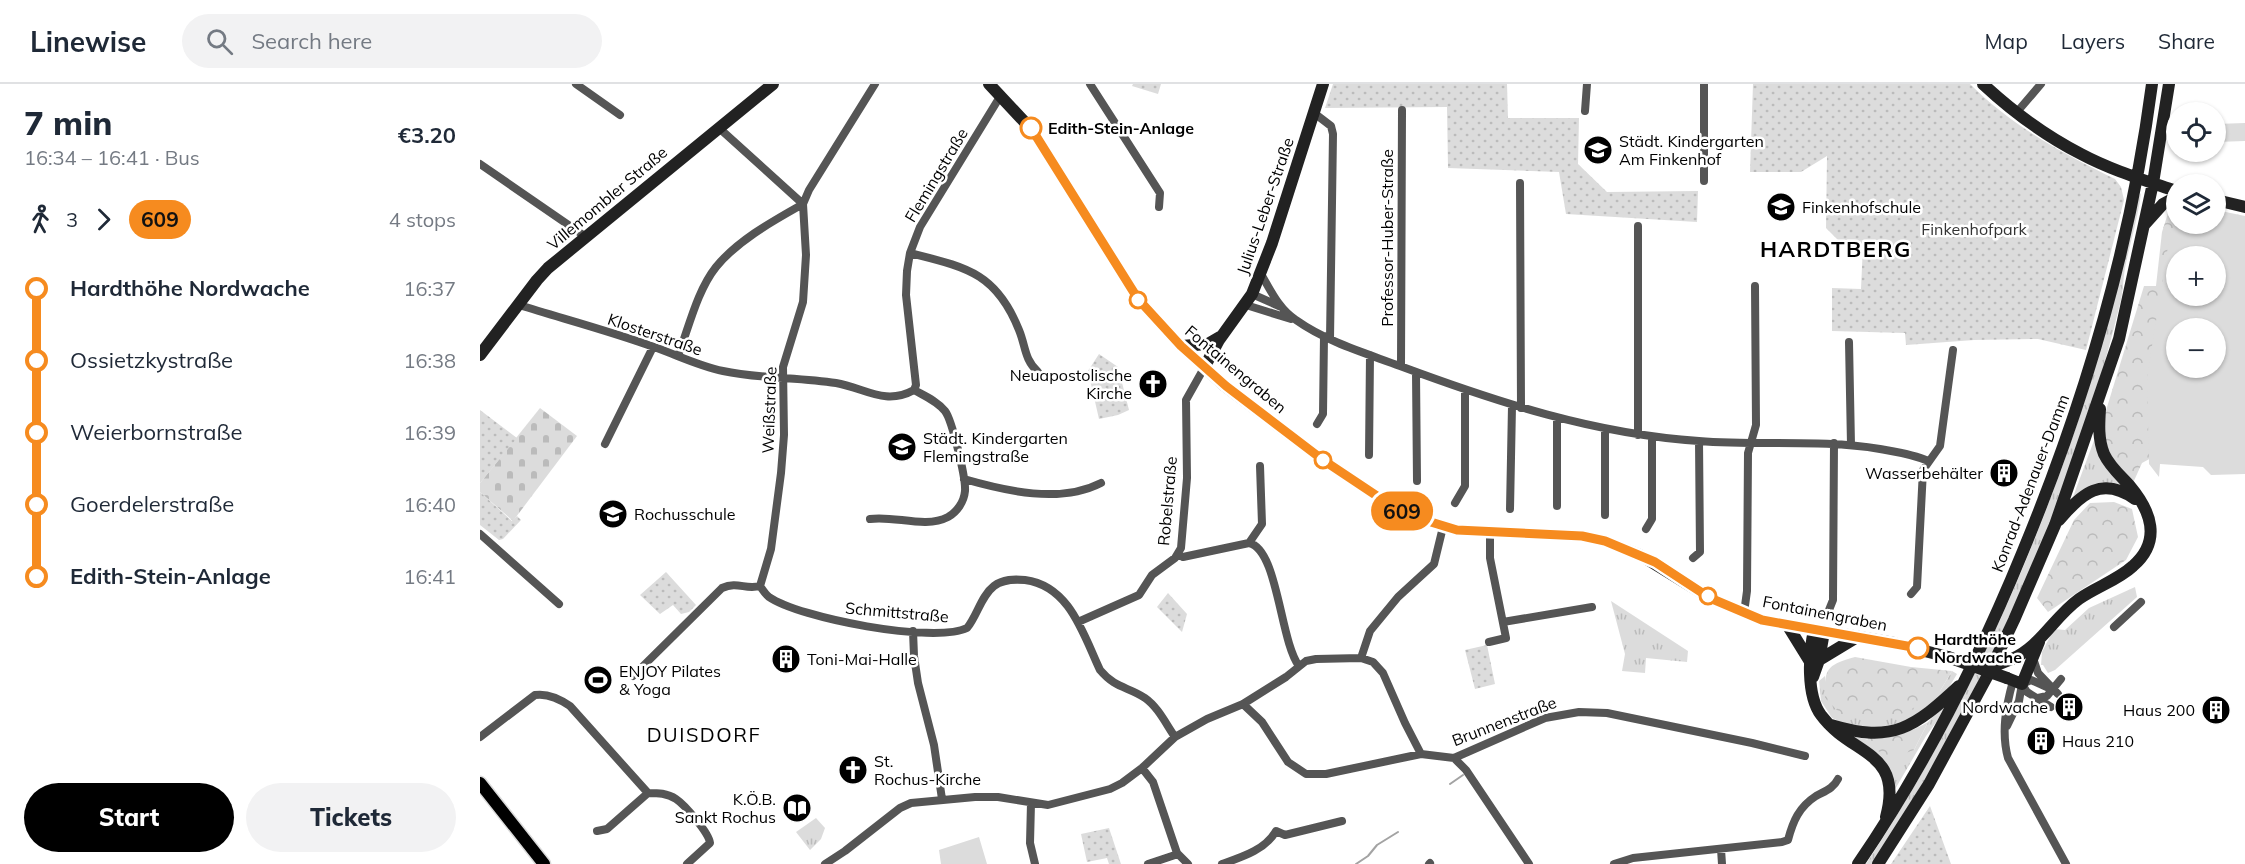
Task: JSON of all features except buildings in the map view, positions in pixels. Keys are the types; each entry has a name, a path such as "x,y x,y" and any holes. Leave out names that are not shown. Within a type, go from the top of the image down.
{"main road":[{"name":"Villemombler Straße","path":"480,356 548,268 773,84"},
{"name":"Julius-Leber-Straße","path":"1204,368 1214,349 1249,300 1261,274 1323,84"},
{"path":"1983,84 2046,133 2081,154 2166,188"},
{"name":"Konrad-Adenauer-Damm","path":"1858,864 1883,828 1929,750 1967,679 2051,484 2080,404 2119,262 2144,150 2152,84"},
{"path":"1878,864 1929,784 1988,675 2055,525 2119,339 2153,183 2169,84"},
{"name":"Fontainengraben","path":"994,87 1033,131 1138,299 1181,346 1226,386 1376,497 1395,508 1457,530 1582,536 1605,541 1640,555 1710,598 1762,620 1918,648 1986,669 2014,681"},
{"path":"2144,225 2166,202"},
{"path":"2226,203 2245,207"},
{"name":"Julius-Leber-Straße","path":"1217,362 1219,348 1226,333"},
{"path":"1181,346 1208,344 1226,333"},
{"path":"1204,368 1217,362 1219,374 1226,386"},
{"path":"2014,681 2040,638 2058,615 2071,604 2127,571 2145,553 2149,544 2151,526 2149,518 2130,486 2111,467 2104,453 2099,432 2100,395"},
{"path":"2055,525 2074,502 2086,493 2099,489 2124,491 2141,503"},
{"path":"1788,626 1814,660"},
{"path":"1819,631 1812,679 1813,699 1820,714 1843,738 1872,755 1883,767 1888,778 1890,793 1883,828"},
{"path":"1814,660 1857,637"},
{"path":"1986,669 2012,659 2029,656"},
{"path":"1830,725 1853,732 1884,734 1927,716 1967,679"},
{"path":"480,783 544,864"}],"street":[{"path":"576,84 620,115"},
{"path":"678,356 704,287 715,268 731,250 803,204 809,190 876,84"},
{"path":"1090,84 1160,193 1159,207"},
{"path":"1585,111 1587,84"},
{"path":"1704,84 1704,181"},
{"path":"2017,112 2041,84"},
{"name":"Flemingstraße","path":"914,390 916,373 906,295 906,271 910,253 920,227 994,87"},
{"name":"Professor-Huber-Straße","path":"1401,366 1402,110"},
{"path":"1314,113 1331,126 1333,134 1323,414 1317,424"},
{"path":"719,128 803,204"},
{"path":"480,164 586,237"},
{"path":"1510,509 1516,407 1520,183"},
{"name":"Weißstraße","path":"760,586 771,549 781,473 784,435 783,367 803,302 806,255 803,204"},
{"path":"1638,226 1638,435"},
{"path":"910,253 964,268 987,281 999,293 1010,310 1020,331 1029,363 1038,372"},
{"path":"1261,274 1280,306 1294,320"},
{"path":"1744,613 1747,591 1748,453 1756,425 1755,286"},
{"path":"1249,300 1280,306"},
{"path":"1249,300 1327,338 1416,373 1516,407 1557,418 1652,437 1699,441 1834,443 1916,455 1928,461"},
{"name":"Klosterstraße","path":"519,305 653,346 722,371 783,379"},
{"path":"1850,342 1851,445"},
{"path":"605,444 653,346"},
{"path":"1911,594 1917,587 1923,471 1940,446 1953,350"},
{"path":"1369,455 1370,355"},
{"name":"Robelstraße","path":"1078,622 1138,595 1152,575 1178,554 1181,548 1187,478 1186,400 1204,368"},
{"path":"1416,373 1416,481"},
{"path":"783,379 841,384 885,398 902,396 914,390 937,403 948,416 965,490 962,502 954,513 940,520 870,519"},
{"path":"1455,503 1465,486 1466,390"},
{"path":"1557,418 1557,506"},
{"path":"1605,429 1605,516"},
{"path":"1646,529 1652,519 1652,437"},
{"path":"1693,558 1700,552 1699,441"},
{"path":"1829,610 1833,600 1834,443"},
{"path":"1249,543 1262,524 1260,466"},
{"path":"964,479 993,487 1038,493 1087,490 1101,483"},
{"path":"1361,658 1370,631 1398,597 1434,564 1443,526"},
{"path":"1489,642 1506,638 1490,558 1490,533"},
{"path":"480,534 559,604"},
{"path":"1178,554 1183,557 1249,543 1256,544 1266,559 1273,577 1292,658 1299,666"},
{"name":"Schmittstraße","path":"760,586 766,595 800,612 862,627 952,632 967,628 988,591 996,584 1017,579 1048,586 1068,605 1100,670 1117,686 1147,700 1175,736"},
{"path":"633,676 722,588 730,585 752,588 760,586"},
{"path":"2114,627 2141,602"},
{"path":"1503,622 1592,607"},
{"path":"913,631 918,683 934,746 942,799"},
{"path":"2029,656 2038,672 2056,692"},
{"path":"825,864 900,808 911,803 942,799 998,797 1048,805 1110,789 1142,768 1175,736 1243,704 1286,677 1299,666 1316,659 1361,658 1372,662 1383,673 1405,723 1422,754"},
{"path":"2037,698 2056,692 2061,679"},
{"name":"Fontainengraben","path":"2014,681 2031,680 2056,692"},
{"path":"2014,681 2019,701 2005,732 2004,745 2008,758 2066,864"},
{"name":"Fontainengraben","path":"2014,681 2027,692 2052,706"},
{"path":"480,736 535,695 543,694 552,697 570,706 648,793"},
{"name":"Brunnenstraße","path":"1243,704 1262,723 1288,762 1306,774 1326,774 1422,754 1454,758 1545,718 1579,712 1607,713 1805,756"},
{"path":"1454,758 1466,771 1529,864"},
{"path":"1142,768 1154,782 1178,854 1188,864"},
{"path":"1614,864 1788,840 1799,811 1816,796 1834,787 1838,779"},
{"path":"597,831 607,829 648,793 663,793 677,800 710,839 707,847 687,864"},
{"path":"1031,804 1030,843 1035,864"},
{"path":"1222,864 1246,855 1269,842 1275,831 1285,835 1341,821"},
{"path":"1720,849 1722,864"},
{"path":"1148,864 1178,854"}],"green space":[{"path":"1133,84 1161,84 1158,94 1132,86"},
{"path":"1333,84 1507,84 1508,118 1579,118 1578,164 1607,192 1698,191 1697,222 1566,214 1559,172 1448,168 1447,107 1325,108"},
{"name":"Finkenhofpark","path":"1753,84 1970,84 2003,113 2038,138 2115,179 2121,187 2124,200 2086,350 2038,339 1974,340 1906,345 1905,333 1832,331 1832,288 1861,289 1863,245 1856,240 1838,240 1826,228 1827,156 1801,172 1750,172"},
{"path":"2245,123 2245,141 2226,142 2226,124"},
{"path":"2141,193 2125,268 2121,300 2104,366 2085,428 2039,551 1985,670 1955,727 1918,793 1873,864 1866,864 1931,758 1960,703 1988,647 2037,532 2087,395 2133,212"},
{"path":"2226,212 2245,216 2245,231 2204,246 2166,246 2166,306 2176,306 2176,318 2166,318 2167,378 2153,457 2142,463 2133,483 2112,458 2106,447 2104,417 2144,286 2156,286 2162,232 2166,220 2166,234 2226,234"},
{"path":"2226,215 2245,217 2245,474 2211,475 2203,467 2160,464 2159,477 2149,464 2147,377 2166,259 2166,306 2226,306 2226,246 2168,246 2170,234 2226,234"},
{"path":"1099,354 1118,367 1129,410 1099,419 1088,371"},
{"path":"540,408 577,436 513,521 480,492 480,483"},
{"path":"480,410 517,438 480,483"},
{"path":"2096,435 2124,487 2073,497"},
{"path":"480,492 512,521 517,516 521,520 503,539 499,540 480,525"},
{"path":"2114,502 2132,509 2138,537 2126,560 2048,612 2037,598 2074,520 2090,503"},
{"path":"666,572 696,605 689,612 681,614 673,605 660,614 640,595"},
{"path":"2135,587 2137,597 2055,670 2048,673 2041,665 2042,652 2054,629 2065,630 2089,608"},
{"path":"1168,593 1187,614 1182,632 1157,607"},
{"path":"1611,601 1688,651 1687,662 1646,658 1645,673 1622,671 1625,654"},
{"path":"1487,645 1495,684 1475,689 1465,650"},
{"path":"1855,657 1911,667 1952,671 1940,691 1907,712 1874,721 1841,714 1825,698 1825,680 1829,669"},
{"path":"1952,671 1957,674 1945,694 1906,722 1880,729 1852,727 1832,718 1821,701 1819,681 1825,676 1825,698 1940,691"},
{"path":"1947,702 1943,713 1926,736 1894,791 1893,783 1847,735 1914,750 1928,722"},
{"path":"1928,722 1914,750 1892,758 1866,745 1868,738 1900,734"},
{"path":"1930,806 1951,864 1891,864"},
{"path":"816,818 825,828 821,839 810,850 796,832"},
{"path":"1109,828 1121,864 1109,864 1107,858 1087,862 1081,834"},
{"path":"979,837 987,864 941,864 939,850"}],"waterway":[{"path":"1450,784 1463,775"},
{"path":"1356,864 1368,856 1377,845 1398,832"}],"bus line":[{"name":"609","path":"1031,128 1138,299 1152,316 1204,368 1226,386 1376,497 1421,519 1457,530 1582,536 1605,541 1655,562 1710,598 1762,620 1918,648"}],"place":[{"name":"Edith-Stein-Anlage","path":"1031,128"},
{"name":"Städt. Kindergarten Am Finkenhof","path":"1598,150"},
{"name":"Finkenhofschule","path":"1781,207"},
{"name":"Neuapostolische Kirche","path":"1153,384"},
{"name":"Städt. Kindergarten Flemingstraße","path":"902,447"},
{"name":"Wasserbehälter","path":"2004,473"},
{"name":"Rochusschule","path":"613,514"},
{"name":"Hardthöhe Nordwache","path":"1918,648"},
{"name":"Toni-Mai-Halle","path":"786,659"},
{"name":"ENJOY Pilates & Yoga","path":"598,680"},
{"name":"Nordwache","path":"2069,707"},
{"name":"Haus 200","path":"2216,710"},
{"name":"Haus 210","path":"2041,741"},
{"name":"St. Rochus-Kirche","path":"853,770"},
{"name":"K.Ö.B. Sankt Rochus","path":"797,808"}],"district":[{"name":"HARDTBERG","path":"1836,249"},
{"name":"DUISDORF","path":"704,734"}]}
